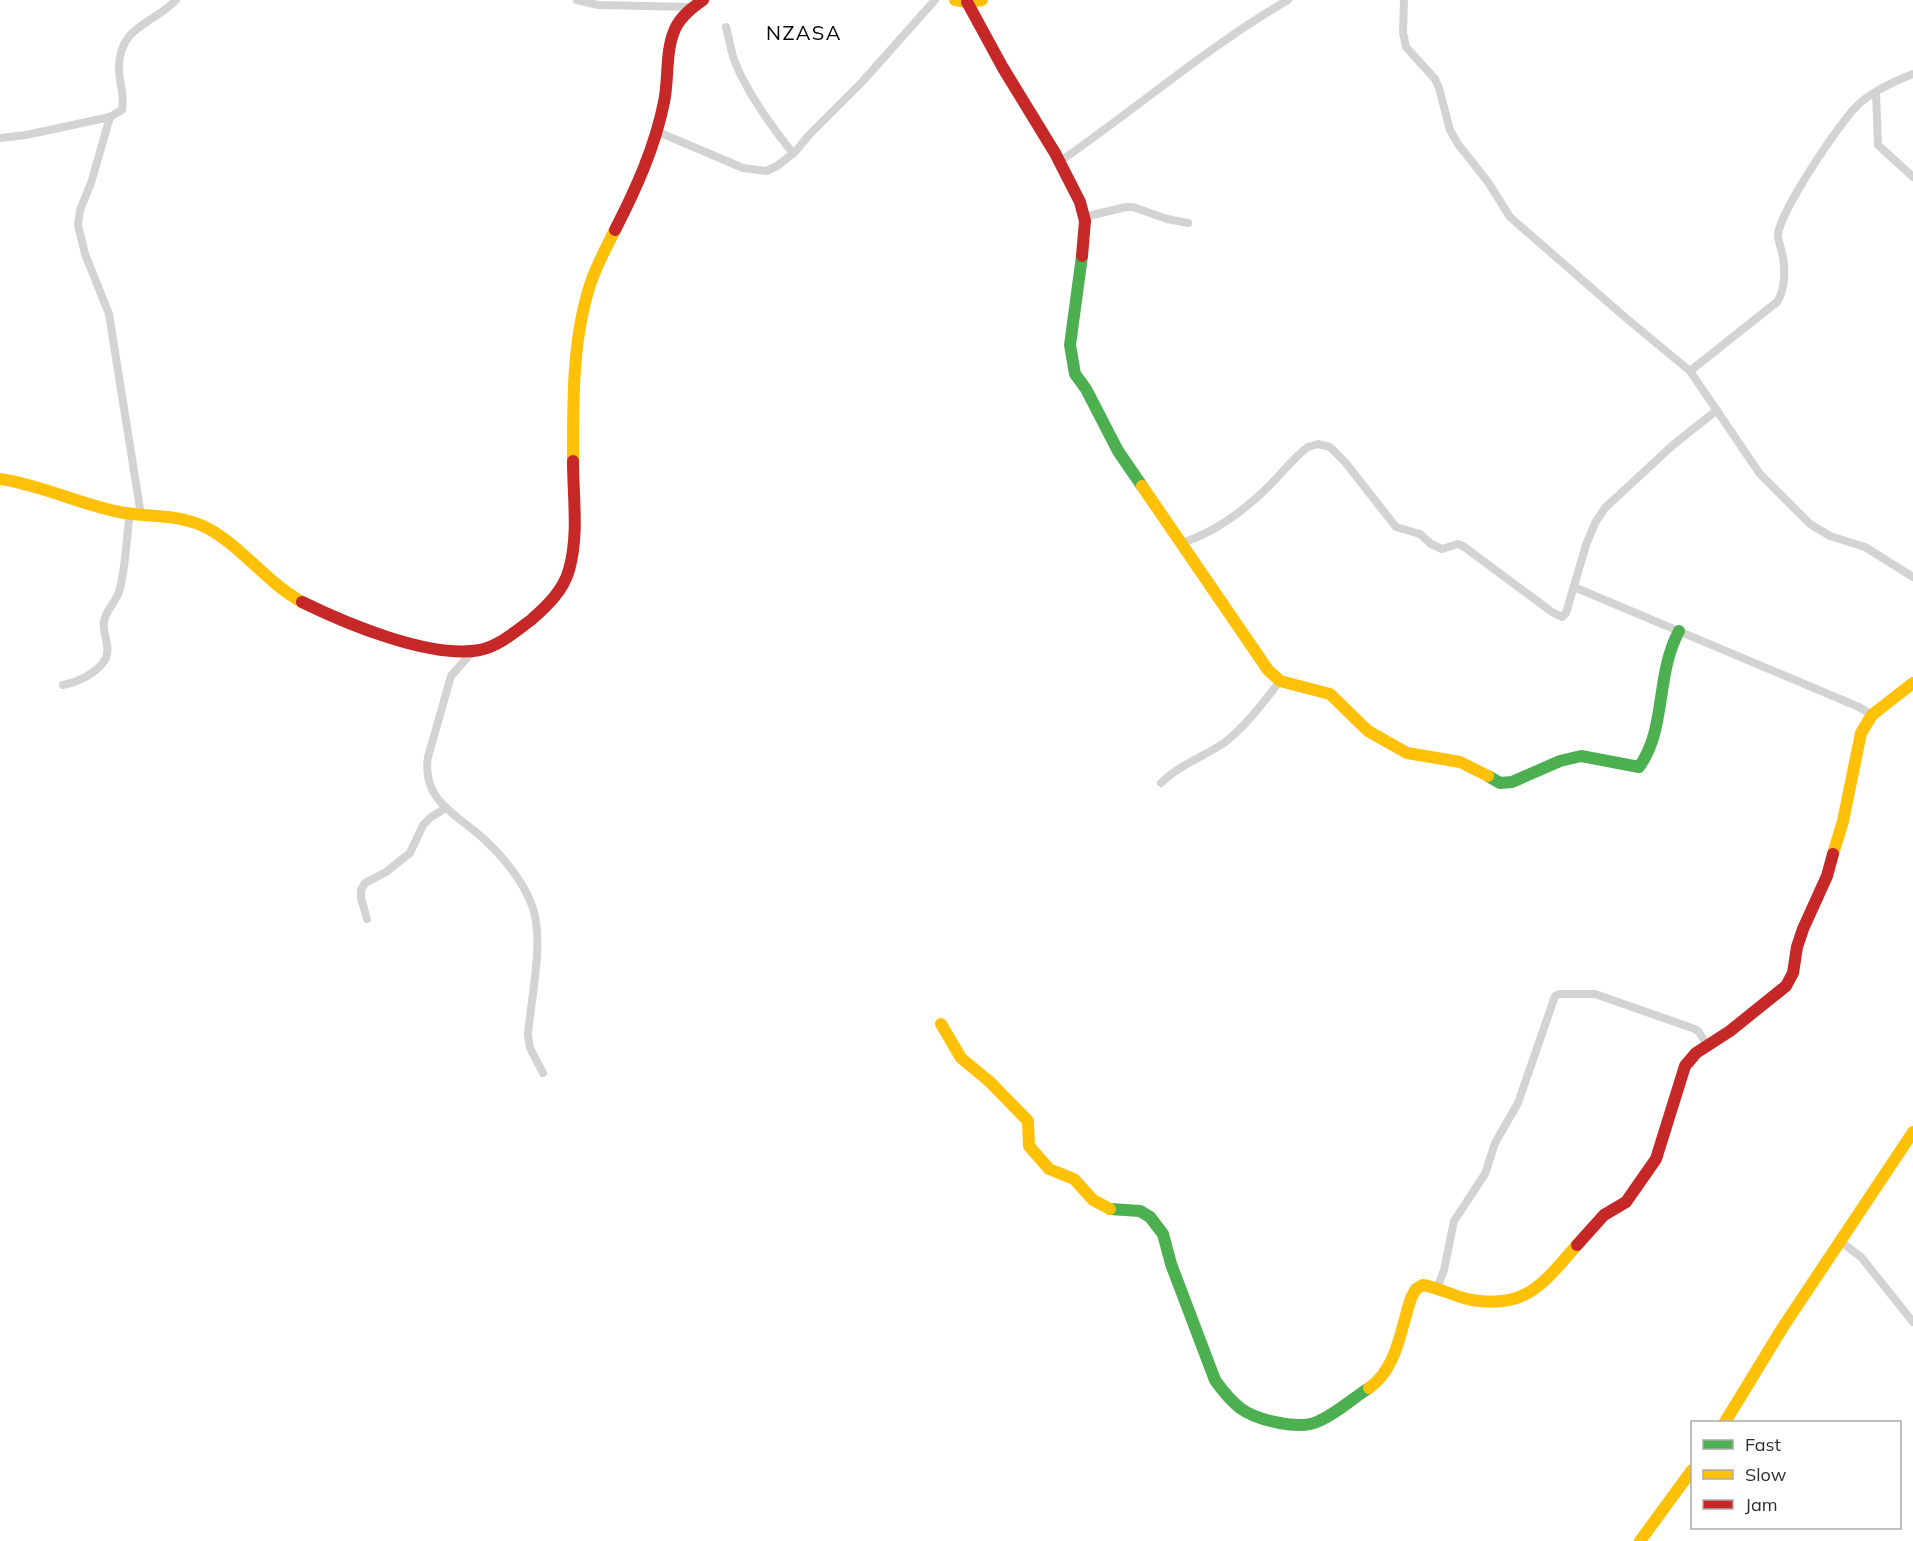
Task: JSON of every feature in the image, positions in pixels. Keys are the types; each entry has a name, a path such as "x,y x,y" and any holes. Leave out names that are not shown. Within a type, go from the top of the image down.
{"street":[{"path":"0,138 26,135 110,117 122,110 124,102 119,72 121,47 134,32 176,0"},
{"path":"576,0 598,5 699,2"},
{"path":"656,131 743,168 766,171 777,166 793,153 862,82 934,0"},
{"path":"982,0 961,1 1059,162 1080,202 1084,217 1085,232 1070,345 1075,374 1086,389 1118,451 1268,670 1280,681 1330,694 1368,731 1407,753 1460,762 1500,783 1512,782 1560,761 1581,756 1639,767 1646,757 1654,735 1664,666 1673,640 1679,631"},
{"path":"1059,162 1110,127 1208,52 1288,0"},
{"path":"1404,0 1403,32 1406,47 1435,79 1440,88 1450,130 1510,217 1690,371 1760,474 1810,524 1830,536 1865,547 1913,577"},
{"path":"0,479 19,481 101,507 135,514 178,518 203,526 227,542 283,591 323,612 409,642 447,650 473,651 499,642 538,614 561,588 569,572 574,495 575,375 587,294 637,183 656,131 666,93 670,40 674,28 699,2"},
{"path":"726,27 740,73 765,117 793,153"},
{"path":"1690,371 1777,302 1783,290 1783,256 1778,238 1781,225 1799,190 1835,133 1859,104 1876,92 1913,74"},
{"path":"1876,92 1878,145 1913,177"},
{"path":"63,685 72,683 96,669 103,663 108,653 103,625 107,611 118,596 135,514 109,314 85,254 78,225 80,210 91,183 110,117"},
{"path":"1084,217 1133,207 1167,219 1188,223"},
{"path":"1181,543 1197,538 1232,517 1268,487 1302,451 1318,444 1330,447 1338,455 1393,524 1401,530 1420,534 1431,544 1442,549 1458,544 1463,546 1560,616 1566,614 1592,530 1605,508 1672,445 1717,410"},
{"path":"1574,587 1859,707 1872,715"},
{"path":"473,651 451,676 428,757 426,770 428,783 446,808 486,841 513,870 533,909 538,929 538,947 528,1035 530,1048 543,1073"},
{"path":"1161,783 1176,770 1234,735 1280,681"},
{"path":"941,1024 961,1058 990,1082 1028,1121 1029,1146 1049,1169 1074,1179 1092,1200 1104,1207 1140,1211 1156,1223 1163,1234 1170,1264 1215,1380 1226,1395 1241,1408 1272,1422 1303,1425 1318,1422 1379,1381 1389,1368 1411,1298 1416,1289 1423,1285 1472,1300 1510,1301 1538,1288 1604,1215 1626,1202 1656,1159 1685,1066 1696,1053 1730,1031 1790,981 1797,947 1827,876 1843,821 1861,734 1872,715 1913,683"},
{"path":"367,920 361,898 361,890 365,883 386,872 410,853 423,825 446,808"},
{"path":"1437,1288 1444,1270 1454,1221 1485,1174 1495,1143 1518,1102 1555,996 1568,993 1595,994 1695,1029 1707,1045"},
{"path":"1726,1421 1783,1328 1913,1132"},
{"path":"1840,1241 1861,1257 1913,1322"},
{"path":"1640,1541 1691,1471"}],"traffic: fast":[{"path":"1082,256 1070,345 1075,374 1086,389 1118,451 1142,486"},
{"path":"1488,776 1500,783 1512,782 1560,761 1581,756 1639,767 1654,736 1667,666 1679,631"},
{"path":"1110,1209 1140,1211 1150,1217 1163,1234 1171,1264 1215,1380 1240,1408 1278,1423 1311,1424 1332,1414 1369,1388"}],"traffic: slow":[{"path":"955,0 967,2 982,0"},
{"path":"573,461 575,372 580,328 592,278 615,230"},
{"path":"0,479 119,512 176,518 198,524 221,537 277,585 302,602"},
{"path":"1142,486 1268,670 1280,681 1330,694 1368,731 1407,753 1460,762 1488,776"},
{"path":"1833,854 1843,821 1861,733 1872,715 1913,683"},
{"path":"941,1024 961,1058 990,1082 1028,1121 1029,1146 1049,1169 1074,1179 1093,1200 1110,1209"},
{"path":"1726,1421 1783,1327 1913,1132"},
{"path":"1369,1388 1386,1370 1392,1359 1411,1298 1416,1289 1423,1285 1472,1300 1491,1302 1507,1300 1533,1290 1577,1245"},
{"path":"1640,1541 1691,1471"}],"traffic: jam":[{"path":"615,230 656,135 664,102 668,56 675,29 684,16 703,0"},
{"path":"967,2 1003,68 1055,153 1080,202 1085,221 1082,256"},
{"path":"302,602 365,629 414,645 460,651 480,650 501,642 543,609 554,598 566,578 572,557 575,530 573,461"},
{"path":"1577,1245 1604,1215 1626,1202 1656,1159 1685,1066 1696,1053 1730,1031 1786,986 1793,973 1797,947 1803,929 1827,876 1833,854"}],"district":[{"name":"NZASA","path":"804,33"}]}
